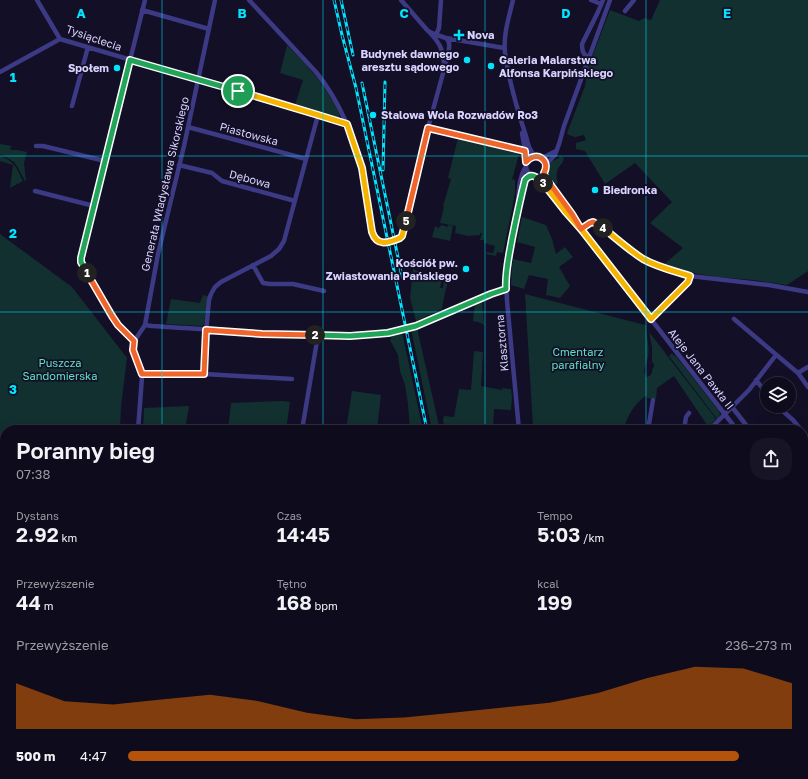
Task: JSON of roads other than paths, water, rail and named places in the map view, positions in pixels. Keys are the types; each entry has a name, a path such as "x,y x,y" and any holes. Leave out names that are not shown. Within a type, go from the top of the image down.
{"street":[{"name":"Tysiąclecia","path":"38,0 60,39 347,124"},
{"path":"134,341 118,325 112,316 81,262 81,258 145,0"},
{"name":"Generała Władysława Sikorskiego","path":"145,325 158,254 188,127 215,0"},
{"path":"249,0 307,62 325,84 339,108 347,124 362,168 372,232 375,239 381,243 398,239 402,236 428,128 449,50 448,39"},
{"path":"400,0 428,31 436,37 504,48"},
{"path":"440,0 439,27 436,37 443,52"},
{"path":"513,0 504,48 506,62 528,146 531,152 535,156 542,158 546,164"},
{"path":"589,57 583,52 582,44 602,2 591,0"},
{"path":"580,228 572,214 545,177 544,173 546,164 552,158 559,144 564,126 610,0"},
{"path":"625,11 634,0"},
{"path":"142,10 209,29"},
{"path":"0,72 60,39"},
{"path":"443,70 443,45 448,39"},
{"path":"72,106 88,47"},
{"path":"204,374 206,330 211,294 215,287 222,282 271,256 282,245 318,115"},
{"path":"522,125 526,171 544,184 580,228"},
{"name":"Piastowska","path":"188,127 306,159"},
{"path":"428,128 525,151"},
{"path":"36,146 44,146 105,161"},
{"path":"542,158 556,151"},
{"path":"526,162 535,156"},
{"name":"Dębowa","path":"179,165 212,173 222,181 295,200"},
{"name":"Klasztorna","path":"518,208 521,176 526,168"},
{"path":"534,176 539,176 544,173"},
{"name":"Klasztorna","path":"519,425 506,276 518,208 525,180 528,177 534,176"},
{"path":"35,191 94,206"},
{"path":"580,228 593,222 600,225 643,259 657,266 690,276 770,285 808,292"},
{"name":"Aleje Jana Pawła II","path":"580,228 733,425"},
{"path":"253,265 261,281 265,284 293,284 324,291"},
{"path":"651,319 688,282 690,276"},
{"path":"138,425 142,374 133,350 134,341 145,325 262,334 350,336 376,334 416,326 506,289"},
{"path":"734,319 798,373 808,387"},
{"path":"303,425 318,336"},
{"path":"717,425 776,354"},
{"path":"798,373 808,367"},
{"path":"142,374 204,374 292,379"},
{"path":"756,380 760,385"},
{"path":"649,425 653,400"},
{"path":"732,407 746,425"},
{"path":"685,425 686,417 689,413"},
{"path":"785,413 797,425"}],"railway":[{"path":"334,0 356,88 426,425"},
{"path":"341,0 353,55"},
{"path":"383,170 385,82"},
{"path":"362,83 402,277"}],"place":[{"name":"Nova","path":"459,35"},
{"name":"Budynek dawnego aresztu sądowego","path":"467,60"},
{"name":"Galeria Malarstwa Alfonsa Karpińskiego","path":"491,66"},
{"name":"Społem","path":"117,68"},
{"name":"Stalowa Wola Rozwadów Ro3","path":"373,115"},
{"name":"Biedronka","path":"595,190"},
{"name":"Kościół pw. Zwiastowania Pańskiego","path":"466,269"}],"park label":[{"name":"Cmentarz parafialny","path":"578,358"},
{"name":"Puszcza Sandomierska","path":"60,369"}]}
